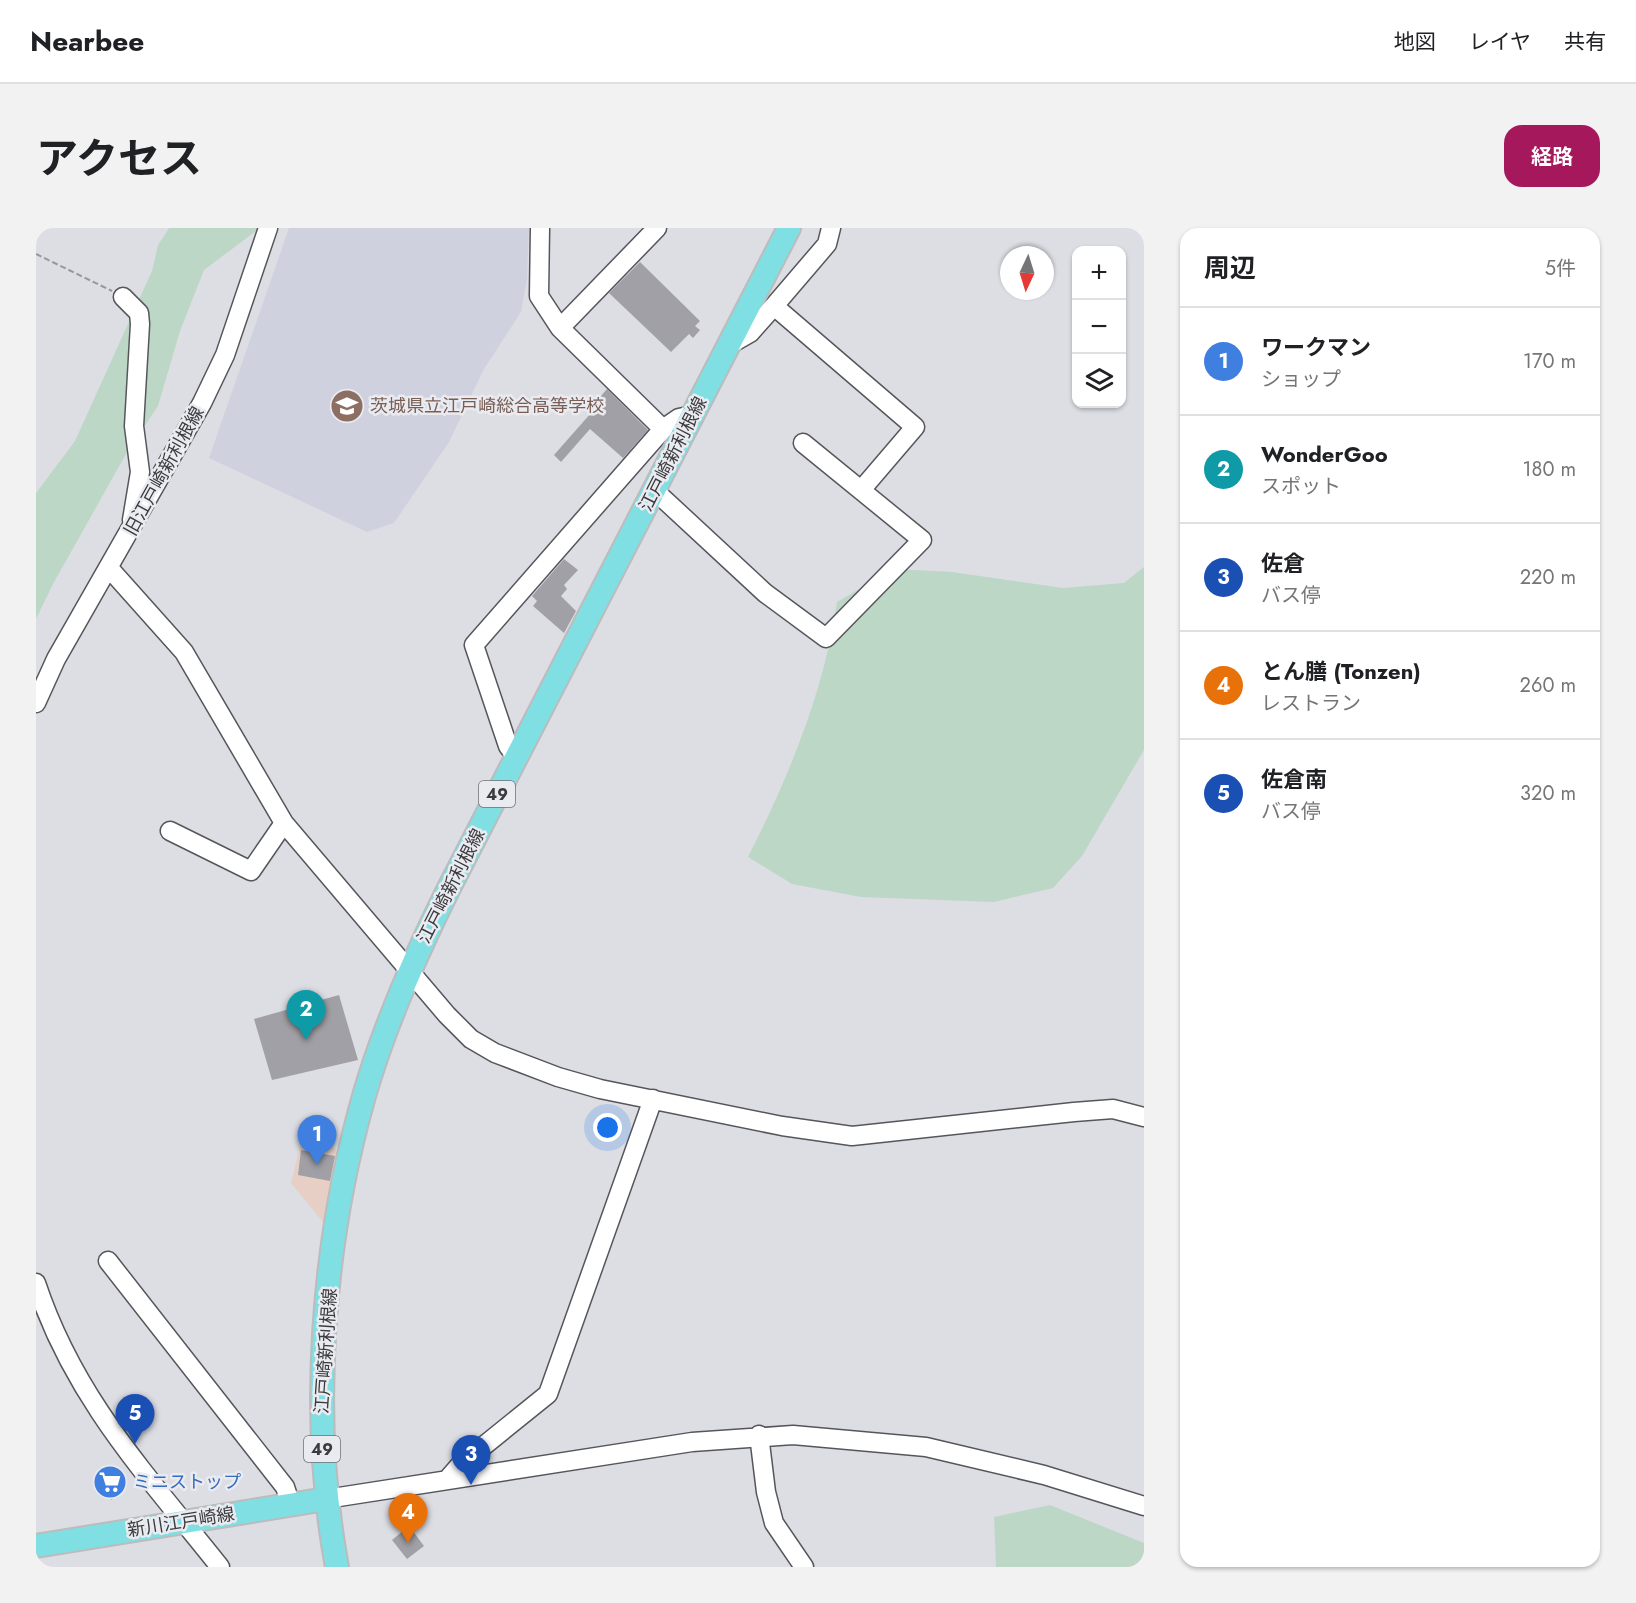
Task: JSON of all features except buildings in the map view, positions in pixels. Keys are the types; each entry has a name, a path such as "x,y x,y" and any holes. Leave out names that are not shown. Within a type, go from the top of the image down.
{"main road":[{"name":"江戸崎新利根線","path":"338,1567 326,1499 321,1440 322,1398 334,1247 364,1096 409,971 516,757 789,228"},
{"name":"新川江戸崎線","path":"36,1546 326,1499"}],"street":[{"name":"旧江戸崎新利根線","path":"36,703 56,659 130,533 202,403 225,355 268,228"},
{"path":"540,228 539,296 560,328 663,429"},
{"path":"560,328 657,228"},
{"path":"729,345 750,333 774,306 827,244 831,228"},
{"path":"123,297 139,313 140,324 134,426 140,472 130,533"},
{"path":"774,306 915,427 862,489"},
{"path":"516,757 508,746 474,645 663,429 679,418 693,416"},
{"path":"655,491 765,593 826,638 922,540 803,443"},
{"path":"109,568 184,652 284,823 409,971 471,1039 495,1053 579,1083 782,1126 852,1136 1113,1109 1144,1116"},
{"path":"170,831 251,872 284,823"},
{"path":"447,1480 460,1465 548,1394 653,1099"},
{"path":"108,1261 285,1488 291,1505"},
{"path":"36,1283 60,1347 98,1413 220,1567"},
{"path":"326,1499 680,1444 759,1435 848,1438 926,1447 1044,1475 1144,1506"},
{"path":"759,1435 766,1491 774,1523 804,1567"}],"path":[{"path":"36,254 123,297"}],"shaded area":[{"name":"茨城県立江戸崎総合高等学校","path":"289,228 529,228 527,279 521,312 484,369 449,442 394,523 367,532 209,458"},
{"path":"318,1125 341,1158 328,1228 291,1183 303,1133"}],"green space":[{"path":"169,228 260,228 204,270 180,331 158,406 126,454 53,584 36,619 36,493 75,441 152,271 158,245"},
{"path":"1144,567 1144,750 1082,856 1053,888 994,902 861,897 792,884 748,857 803,733 823,668 837,602 894,569 952,572 1063,588 1124,583"},
{"path":"1050,1505 1144,1543 1144,1567 996,1567 994,1517"}],"place":[{"name":"茨城県立江戸崎総合高等学校","path":"347,406"},
{"name":"WonderGoo","path":"306,1040"},
{"name":"ワークマン","path":"317,1165"},
{"name":"佐倉南","path":"135,1444"},
{"name":"ミニストップ","path":"110,1482"},
{"name":"佐倉","path":"471,1485"},
{"name":"とん膳 (Tonzen)","path":"408,1543"}]}
